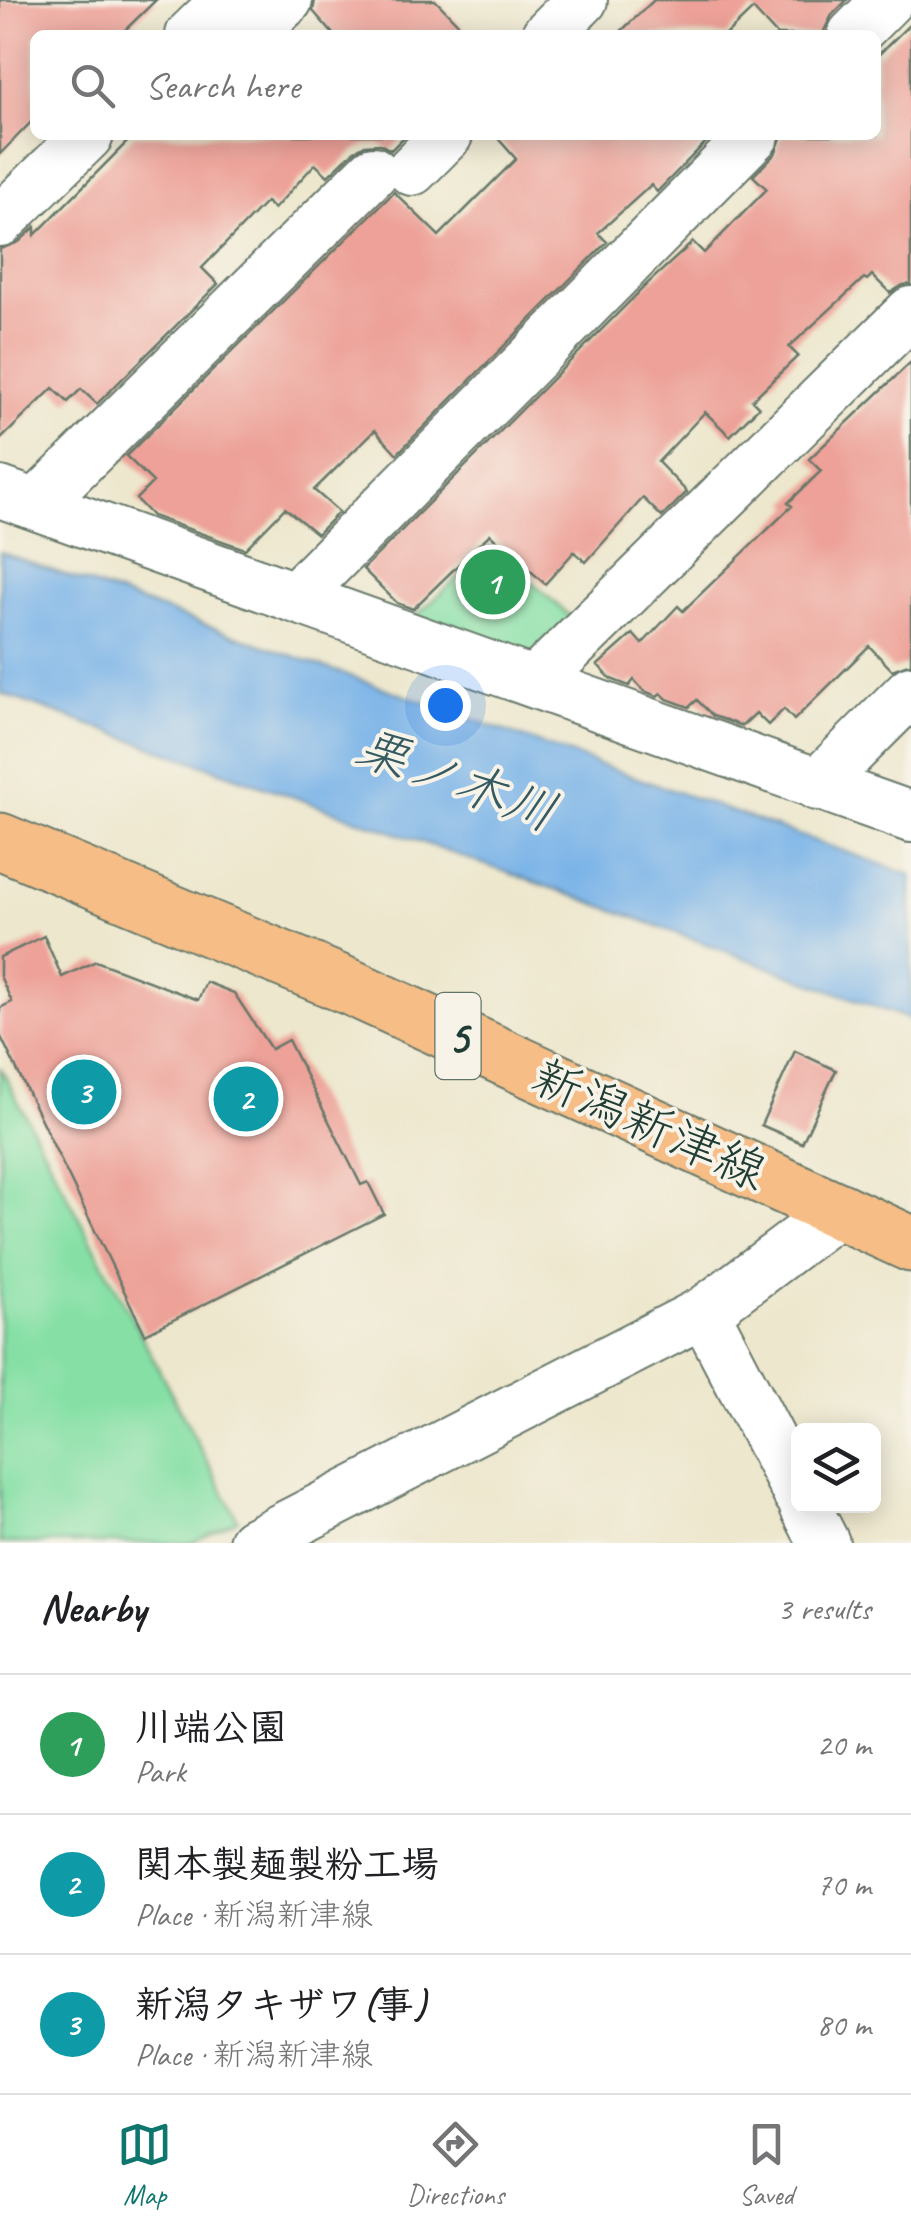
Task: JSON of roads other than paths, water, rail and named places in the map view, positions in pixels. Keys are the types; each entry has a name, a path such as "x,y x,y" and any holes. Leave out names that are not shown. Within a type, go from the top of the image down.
{"main road":[{"name":"新潟新津線","path":"0,841 350,987 911,1244"}],"street":[{"path":"196,30 225,2 256,30 286,0"},
{"path":"552,30 582,0"},
{"path":"858,30 888,0"},
{"path":"0,221 83,140"},
{"path":"439,140 392,171 18,498 911,817"},
{"path":"295,597 749,140"},
{"path":"535,682 911,312"},
{"path":"817,785 911,691"},
{"path":"254,1543 704,1312 841,1209"},
{"path":"704,1312 791,1480"},
{"path":"809,1513 824,1543"}],"water":[{"name":"栗ノ木川","path":"0,552 911,875 911,1020 636,918 0,693"}],"place":[{"name":"川端公園","path":"493,582"},
{"name":"新潟タキザワ(事)","path":"84,1092"},
{"name":"関本製麺製粉工場","path":"246,1099"}]}
